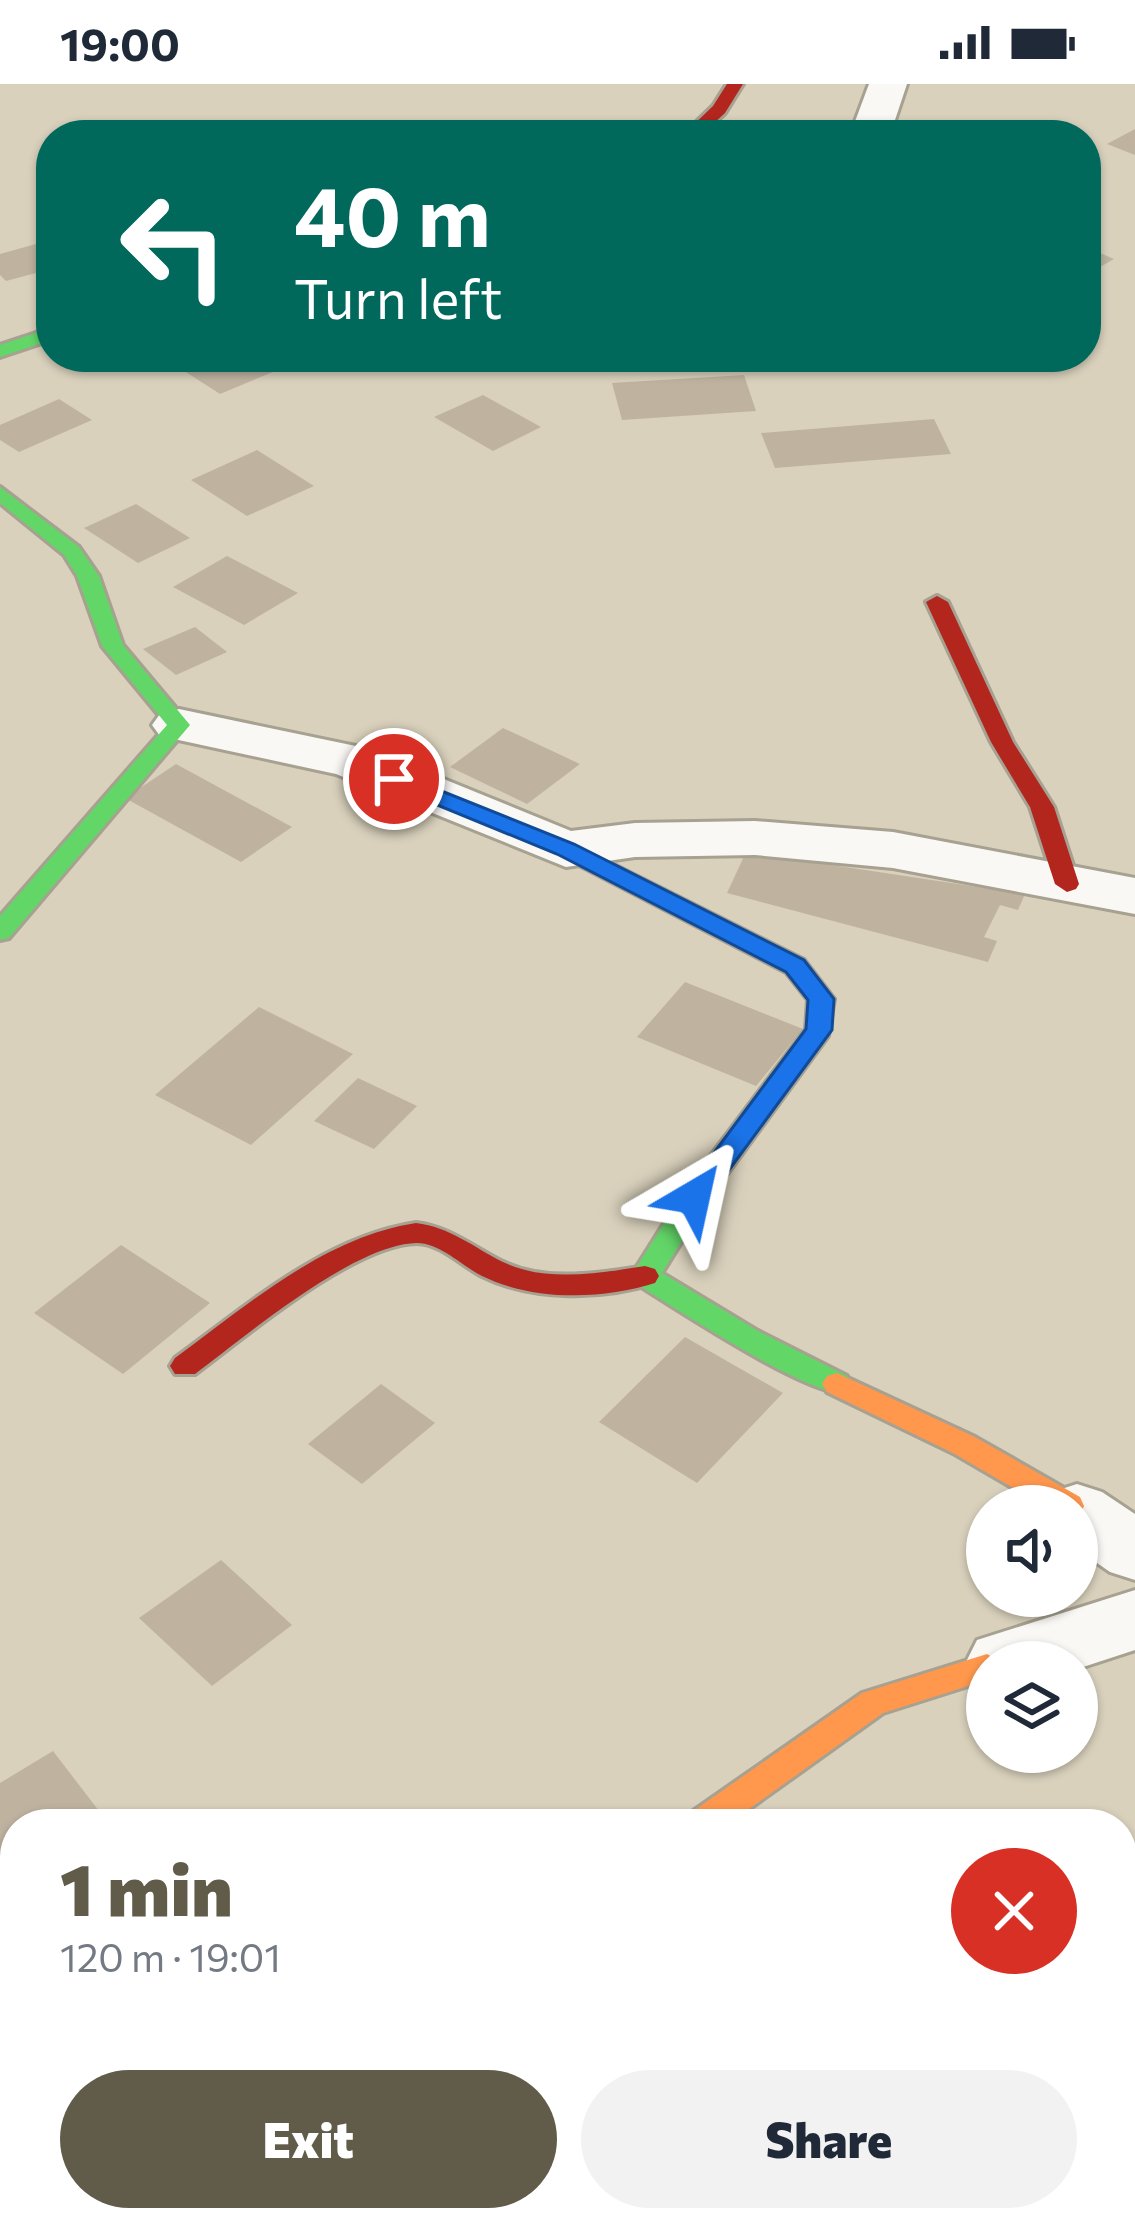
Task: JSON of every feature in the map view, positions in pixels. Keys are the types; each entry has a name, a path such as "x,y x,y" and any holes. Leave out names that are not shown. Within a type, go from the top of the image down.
{"street":[{"path":"707,120 735,84"},
{"path":"875,120 888,84"},
{"path":"0,352 36,339"},
{"path":"0,493 68,547 88,576 115,649 165,700 179,724 351,761 566,849 795,966 821,999 819,1030 694,1197 645,1276"},
{"path":"937,602 1002,742 1042,807 1067,884"},
{"path":"0,932 179,724"},
{"path":"566,849 635,840 755,838 893,850 1135,896"},
{"path":"185,1366 339,1262 390,1237 412,1232 432,1236 501,1273 548,1285 645,1276 706,1320 1008,1465 1038,1485"},
{"path":"1098,1526 1135,1551"},
{"path":"1069,1641 1135,1620"},
{"path":"722,1809 873,1703 966,1674"}],"building":[{"path":"1135,129 1135,155 1107,144"},
{"path":"36,244 36,273 6,281 0,275 0,254"},
{"path":"186,372 273,372 220,394"},
{"path":"744,375 756,411 622,420 612,383"},
{"path":"483,395 541,427 493,451 434,417"},
{"path":"59,399 92,420 19,452 0,440 0,425"},
{"path":"934,419 951,454 775,468 761,433"},
{"path":"257,450 314,486 247,516 191,480"},
{"path":"136,504 190,538 138,563 84,528"},
{"path":"227,556 298,593 244,625 173,587"},
{"path":"195,627 227,652 176,675 143,649"},
{"path":"503,728 580,764 527,804 450,767"},
{"path":"176,764 292,827 241,862 125,798"},
{"path":"746,852 1025,894 1018,910 1000,905 984,937 997,941 988,962 727,893"},
{"path":"685,982 803,1029 756,1086 637,1037"},
{"path":"259,1007 353,1054 251,1145 155,1095"},
{"path":"358,1078 417,1106 374,1149 314,1121"},
{"path":"121,1245 210,1303 123,1374 34,1313"},
{"path":"685,1337 783,1393 697,1483 599,1422"},
{"path":"381,1384 435,1423 362,1484 308,1444"},
{"path":"221,1560 292,1625 212,1686 139,1618"},
{"path":"53,1751 97,1809 0,1809 0,1783"}],"traffic: fast":[{"path":"0,351 36,339"},
{"path":"0,493 72,551 88,576 113,646 179,725 0,932"},
{"path":"566,849 795,966 821,999 819,1030 695,1197 645,1276 748,1339 837,1384"}],"traffic: slow":[{"path":"837,1384 964,1445 1033,1485"},
{"path":"722,1809 873,1703 966,1674"}],"traffic: jam":[{"path":"707,120 735,84"},
{"path":"937,602 1002,742 1042,807 1067,884"},
{"path":"185,1366 330,1265 391,1237 427,1234 499,1272 534,1282 590,1283 645,1276"}],"route":[{"path":"394,779 566,849 795,966 821,999 819,1030 694,1197"}]}
